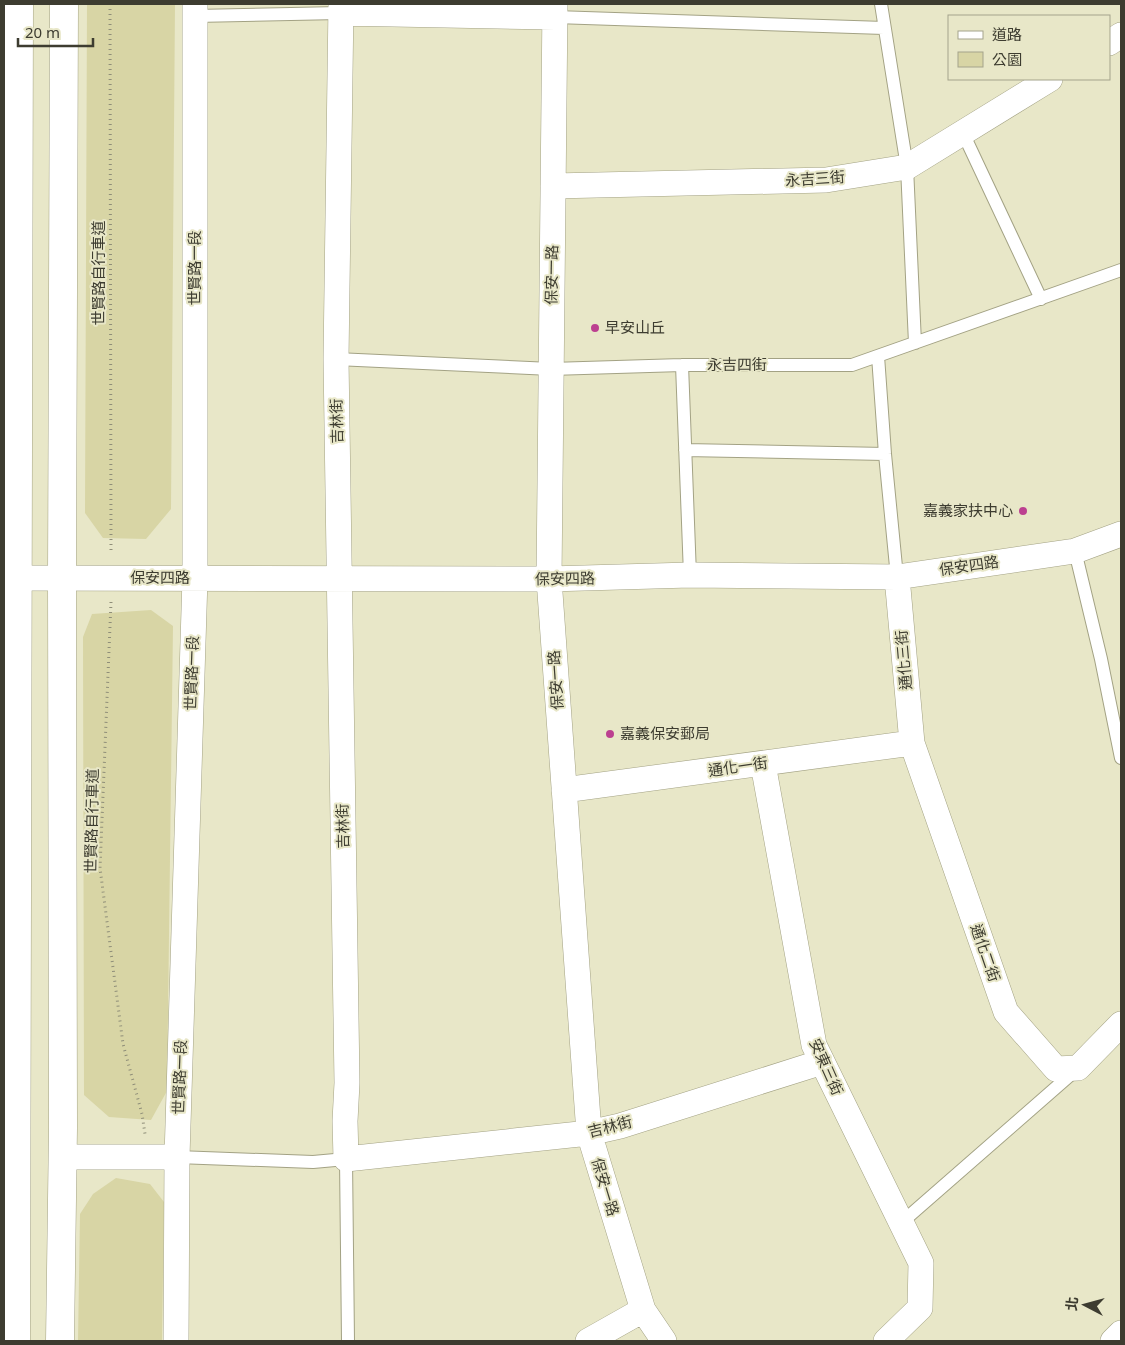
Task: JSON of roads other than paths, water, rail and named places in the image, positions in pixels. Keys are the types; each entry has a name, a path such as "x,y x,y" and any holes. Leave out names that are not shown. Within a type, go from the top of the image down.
{"street":[{"path":"16,1341 11,578 20,4"},
{"path":"60,1341 63,1128 64,4"},
{"path":"340,8 555,10"},
{"name":"吉林街","path":"340,8 336,359 347,1083 346,1159 589,1133 620,1126 822,1062"},
{"name":"世賢路一段","path":"176,1341 177,1157 195,578 195,10"},
{"name":"保安一路","path":"555,10 549,579 589,1133 643,1310 664,1341"},
{"path":"1110,42 1121,35"},
{"name":"永吉三街","path":"554,186 826,180 907,167 1048,80"},
{"name":"保安四路","path":"11,578 549,579 690,575 897,577 1076,551 1121,534"},
{"name":"通化三街","path":"897,577 912,743"},
{"name":"通化一街","path":"564,790 912,743"},
{"name":"通化二街","path":"912,743 1006,1012 1056,1069 1078,1068"},
{"name":"安東三街","path":"762,764 814,1045 920,1263 920,1308 886,1341"},
{"path":"1078,1068 1121,1024"},
{"path":"62,1157 177,1157"},
{"path":"588,1341 643,1310"},
{"path":"1113,1341 1121,1333"}],"lane":[{"path":"883,5 884,28 907,167 915,343"},
{"path":"195,10 340,8"},
{"path":"555,10 884,28"},
{"path":"962,133 1041,299"},
{"name":"永吉四街","path":"336,359 551,369 682,365 852,365 1121,270"},
{"path":"878,356 897,577"},
{"path":"682,365 690,575"},
{"path":"685,450 885,454"},
{"path":"1076,551 1121,758"},
{"path":"901,1224 1078,1068"},
{"path":"177,1157 313,1162 346,1159 348,1341"}],"place":[{"name":"早安山丘","path":"595,328"},
{"name":"嘉義家扶中心","path":"1023,511"},
{"name":"嘉義保安郵局","path":"610,734"}]}
